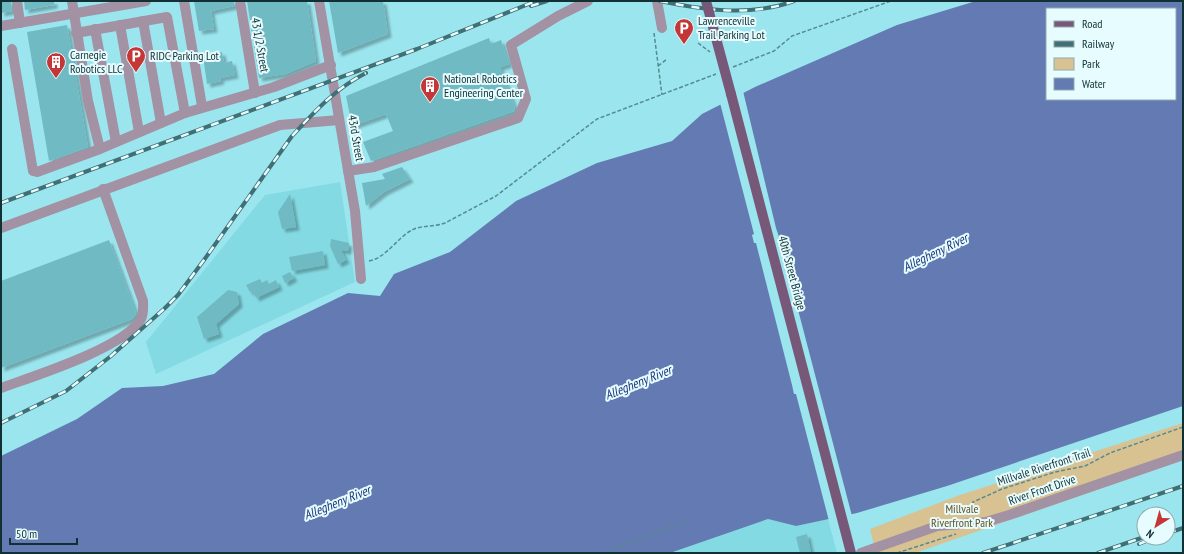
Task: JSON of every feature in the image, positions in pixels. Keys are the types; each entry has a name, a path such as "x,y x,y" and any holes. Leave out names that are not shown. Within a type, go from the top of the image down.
{"main road":[{"name":"40th Street Bridge","path":"706,1 851,553"}],"street":[{"path":"16,1 20,23"},
{"path":"72,1 88,101 100,149"},
{"path":"1,26 74,15 129,2 146,1"},
{"path":"184,1 202,106"},
{"name":"43 1/2 Street","path":"240,1 255,93"},
{"name":"43rd Street","path":"319,1 355,211 361,280"},
{"path":"348,171 374,167 518,118 526,99 511,45 558,16 588,1"},
{"path":"657,1 658,29"},
{"path":"76,33 167,17 185,113"},
{"path":"143,21 162,123"},
{"path":"120,25 139,132"},
{"path":"95,29 116,142"},
{"path":"12,50 33,171 37,172 100,149 202,106 255,93 331,65"},
{"path":"1,228 103,189 280,125 339,120"},
{"path":"1,388 94,353 134,327 141,318 142,301 103,189"},
{"name":"River Front Drive","path":"861,553 937,526 986,522 1009,516 1183,455"}],"path":[{"path":"728,69 774,51 792,36 891,1"},
{"path":"658,29 658,66 662,95"},
{"path":"658,66 667,59"},
{"path":"373,261 389,249 401,236 414,229 436,226 445,223 496,196 597,119 721,72"},
{"name":"Millvale Riverfront Trail","path":"965,518 973,502 1002,489 1055,472 1085,466 1110,453 1183,427"},
{"path":"603,553 685,521"},
{"path":"898,553 956,535 958,530"}],"shaded area":[{"path":"340,182 355,282 156,374 146,342 265,195"},
{"path":"768,519 796,526 828,519 837,553 670,553"}],"green space":[{"name":"Millvale Riverfront Park","path":"1183,423 1183,460 915,553 876,553 870,529 957,496"}],"water":[{"name":"Allegheny River","path":"976,1 1183,1 1183,406 947,486 857,513 796,526 768,519 670,553 1,553 1,456 77,419 122,388 163,386 214,374 263,334 348,293 380,296 394,274 450,252 516,201 597,163 672,141 702,114 755,87 897,25"}],"pier":[{"path":"743,91 776,228 852,516 829,521 796,394 794,394 756,243 754,243 752,235 754,234 720,103"}],"building":[{"path":"1,1 11,1 12,11 1,13"},
{"path":"24,1 54,1 54,5 25,10"},
{"path":"194,1 234,1 234,6 211,11 214,29 199,31"},
{"path":"247,1 307,1 316,61 285,74 259,78"},
{"path":"329,1 383,1 388,34 338,53"},
{"name":"Carnegie Robotics LLC","path":"67,25 88,147 49,161 27,32"},
{"name":"National Robotics Engineering Center","path":"489,38 491,44 501,40 509,64 500,67 515,108 514,111 371,161 363,142 393,131 386,114 352,126 346,96"},
{"path":"222,52 224,63 232,61 235,75 220,78 221,81 207,84 203,56"},
{"path":"402,167 410,179 384,192 366,206 362,183 385,179 382,174"},
{"path":"290,194 296,227 282,229 278,212"},
{"path":"331,239 349,243 348,251 341,250 346,260 338,264 330,246"},
{"path":"109,240 136,313 132,319 1,368 1,281"},
{"path":"323,251 325,265 292,271 289,257"},
{"path":"290,272 294,278 285,283 282,276"},
{"path":"260,279 262,283 267,280 269,284 276,280 279,287 256,298 253,291 250,292 246,285"},
{"path":"228,290 237,292 239,304 216,324 219,334 204,339 197,317"},
{"path":"807,534 811,553 800,553 796,537"}],"railway":[{"path":"1,203 417,49 536,1"},
{"path":"531,6 547,1"},
{"path":"660,1 693,7 727,10 761,9 794,1"},
{"path":"1,423 66,391 111,356 164,309 178,295 204,260 292,136 335,93 366,73"},
{"path":"983,553 1183,486"},
{"path":"1176,530 1183,528"},
{"path":"1098,553 1136,540"}],"place":[{"name":"Lawrenceville Trail Parking Lot","path":"684,45"},
{"name":"RIDC Parking Lot","path":"136,73"},
{"name":"Carnegie Robotics LLC","path":"56,79"},
{"name":"National Robotics Engineering Center","path":"430,103"}]}
